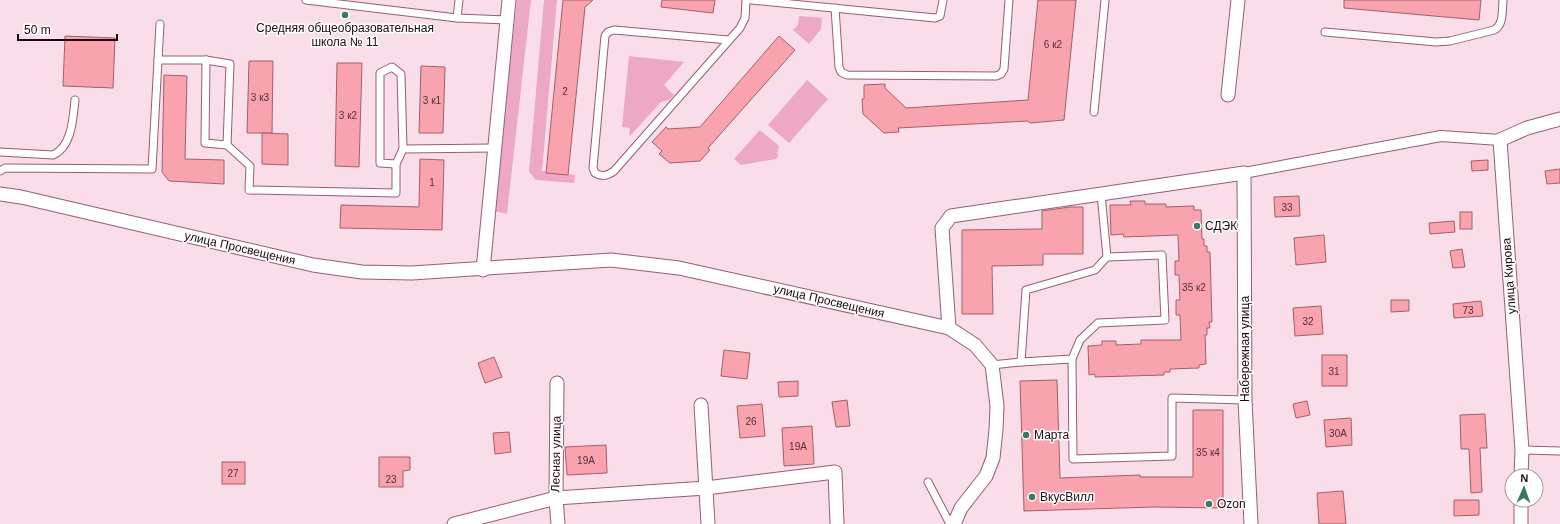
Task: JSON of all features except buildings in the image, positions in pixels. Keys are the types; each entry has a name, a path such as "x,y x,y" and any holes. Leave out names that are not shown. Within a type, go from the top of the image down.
{"street":[{"path":"483,270 509,0"},
{"path":"1228,94 1238,0"},
{"path":"949,328 942,228 951,216 1244,173 1441,136 1500,140 1527,128 1560,119"},
{"name":"улица Кирова","path":"1500,140 1522,450 1521,468"},
{"name":"Набережная улица","path":"1244,173 1245,400 1250,524"},
{"name":"улица Просвещения","path":"0,194 21,197 313,265 362,272 412,273 483,270 611,260 679,268 949,328 975,345 992,365"},
{"path":"954,524 960,508 986,476 993,458 997,406 992,365"},
{"name":"Лесная улица","path":"557,383 556,498 558,524"},
{"path":"701,405 708,524"},
{"path":"454,524 556,498 706,488 835,472 837,524"},
{"path":"1521,508 1521,524"}],"lane":[{"path":"306,0 457,18 507,20"},
{"path":"457,18 459,0"},
{"path":"729,40 614,30 608,32 605,36 593,168 595,173 603,176 614,172 743,24 746,0"},
{"path":"751,0 936,18 940,16 942,12 943,0"},
{"path":"835,8 839,67 841,72 847,75 996,76 1001,74 1004,69 1009,0"},
{"path":"1094,112 1105,0"},
{"path":"1325,32 1436,42 1450,41 1498,28 1501,22 1503,0"},
{"path":"0,170 5,168 152,169 160,24"},
{"path":"158,60 206,60 230,64 227,145"},
{"path":"206,60 205,143 227,145 250,166 249,190 396,193 396,164 403,148 401,74 392,67 380,73 380,163 396,164"},
{"path":"0,152 53,154 61,151 68,138 73,120 75,100"},
{"path":"403,148 495,148"},
{"path":"1101,194 1107,257"},
{"path":"1020,362 1026,290 1095,270 1107,257 1162,255 1165,320 1098,323 1080,340 1072,359 1074,459 1172,456 1172,398 1245,400"},
{"path":"992,365 1072,359"},
{"path":"1522,450 1560,451"},
{"path":"928,482 950,524"}],"shaded area":[{"path":"517,0 531,0 507,214 494,211"},
{"path":"544,0 557,0 542,171 575,175 574,183 536,180 529,172"},
{"path":"799,16 822,18 821,29 809,44 793,30 798,25"},
{"path":"629,56 684,62 664,85 674,95 669,100 661,102 629,137 630,128 622,127"},
{"path":"807,80 828,99 789,143 768,125"},
{"path":"760,130 779,146 777,154 779,155 776,159 741,165 734,159"}],"place":[{"name":"Средняя общеобразовательная школа № 11","path":"345,15"},
{"name":"СДЭК","path":"1197,226"},
{"name":"Марта","path":"1026,435"},
{"name":"ВкусВилл","path":"1032,497"},
{"name":"Ozon","path":"1209,504"}]}
